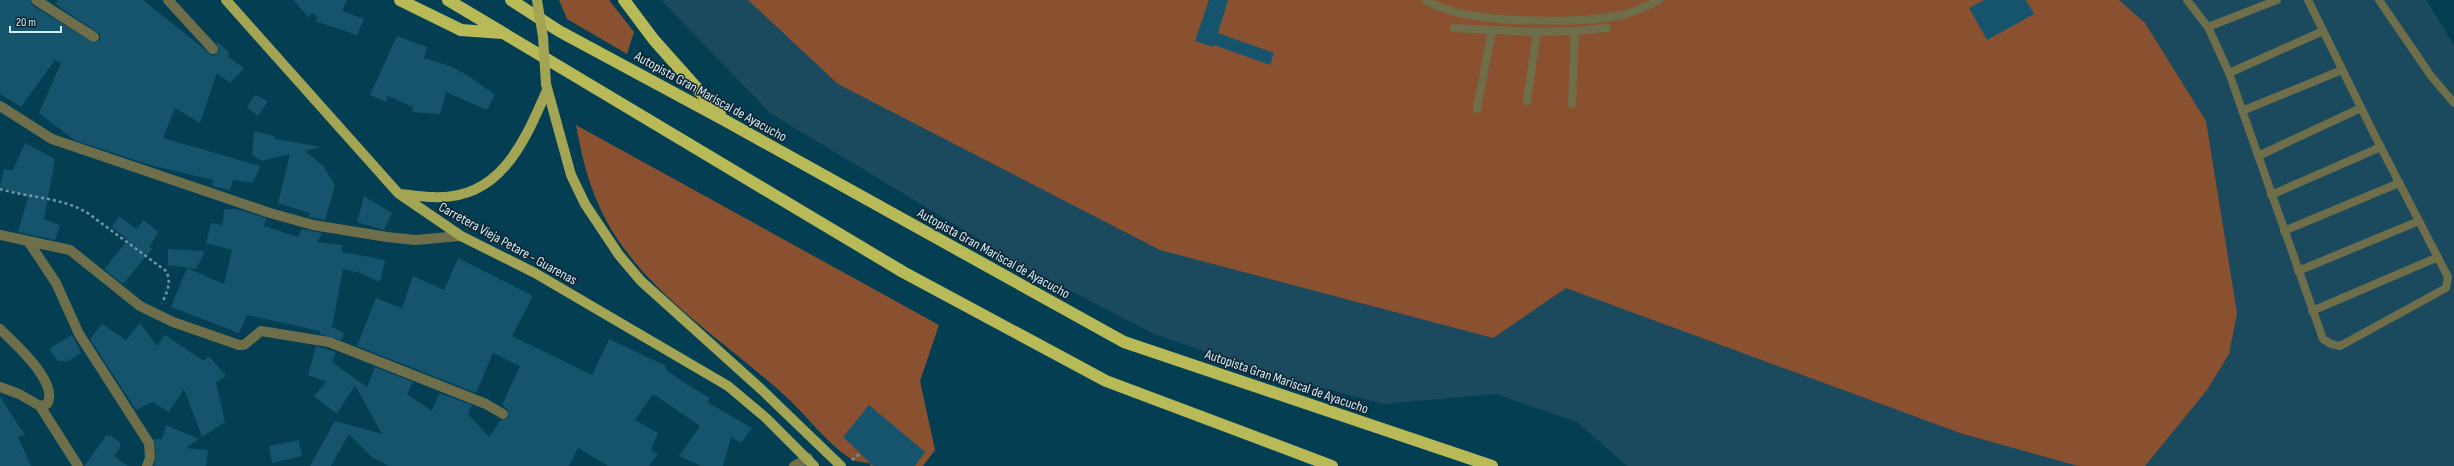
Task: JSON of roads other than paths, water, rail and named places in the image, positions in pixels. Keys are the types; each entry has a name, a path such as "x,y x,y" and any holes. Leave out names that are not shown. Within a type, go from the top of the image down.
{"highway":[{"path":"400,0 461,30 506,33"},
{"path":"448,0 506,33 903,272 1106,381 1332,466"},
{"name":"Autopista Gran Mariscal de Ayacucho","path":"511,0 558,31 726,120 1124,342 1492,466"},
{"path":"624,0 654,40 726,120"}],"main road":[{"name":"Carretera Vieja Petare - Guarenas","path":"226,0 398,193 461,236 535,273 728,386 766,418 811,462"},
{"path":"537,0 543,37 547,87 571,175 585,204 619,255 641,280 767,395 841,466"},
{"path":"398,193 435,198 458,194 477,188 494,177 510,163 521,146 547,87"}],"street":[{"path":"36,0 94,37"},
{"path":"168,0 213,49"},
{"path":"0,106 52,139 270,213 313,224 394,238 415,240 461,236"},
{"path":"0,235 70,250 140,306 173,322 239,345 244,345 261,331 329,342 486,404 503,414"},
{"path":"28,241 56,283 79,334 149,443 150,458 147,466"},
{"path":"0,329 33,362 50,389 50,400 47,404 40,406"},
{"path":"0,387 19,394 40,406 78,466"},
{"path":"794,466 811,462"}],"lane":[{"path":"1426,0 1456,12 1494,18 1563,22 1623,15 1659,0"},
{"path":"2187,0 2208,27 2229,73 2271,196 2323,339 2331,344 2340,346 2446,288 2448,277 2380,147 2308,0"},
{"path":"2208,27 2277,0"},
{"path":"2380,0 2385,4 2431,76 2454,103"},
{"path":"1454,28 1537,32 1607,28"},
{"path":"1477,109 1492,30"},
{"path":"1572,104 1575,31"},
{"path":"2229,73 2323,31"},
{"path":"1527,101 1537,32"},
{"path":"2242,111 2342,70"},
{"path":"2258,156 2361,108"},
{"path":"2271,196 2380,147"},
{"path":"2284,231 2399,182"},
{"path":"2298,271 2419,221"},
{"path":"2312,311 2438,256"}]}
